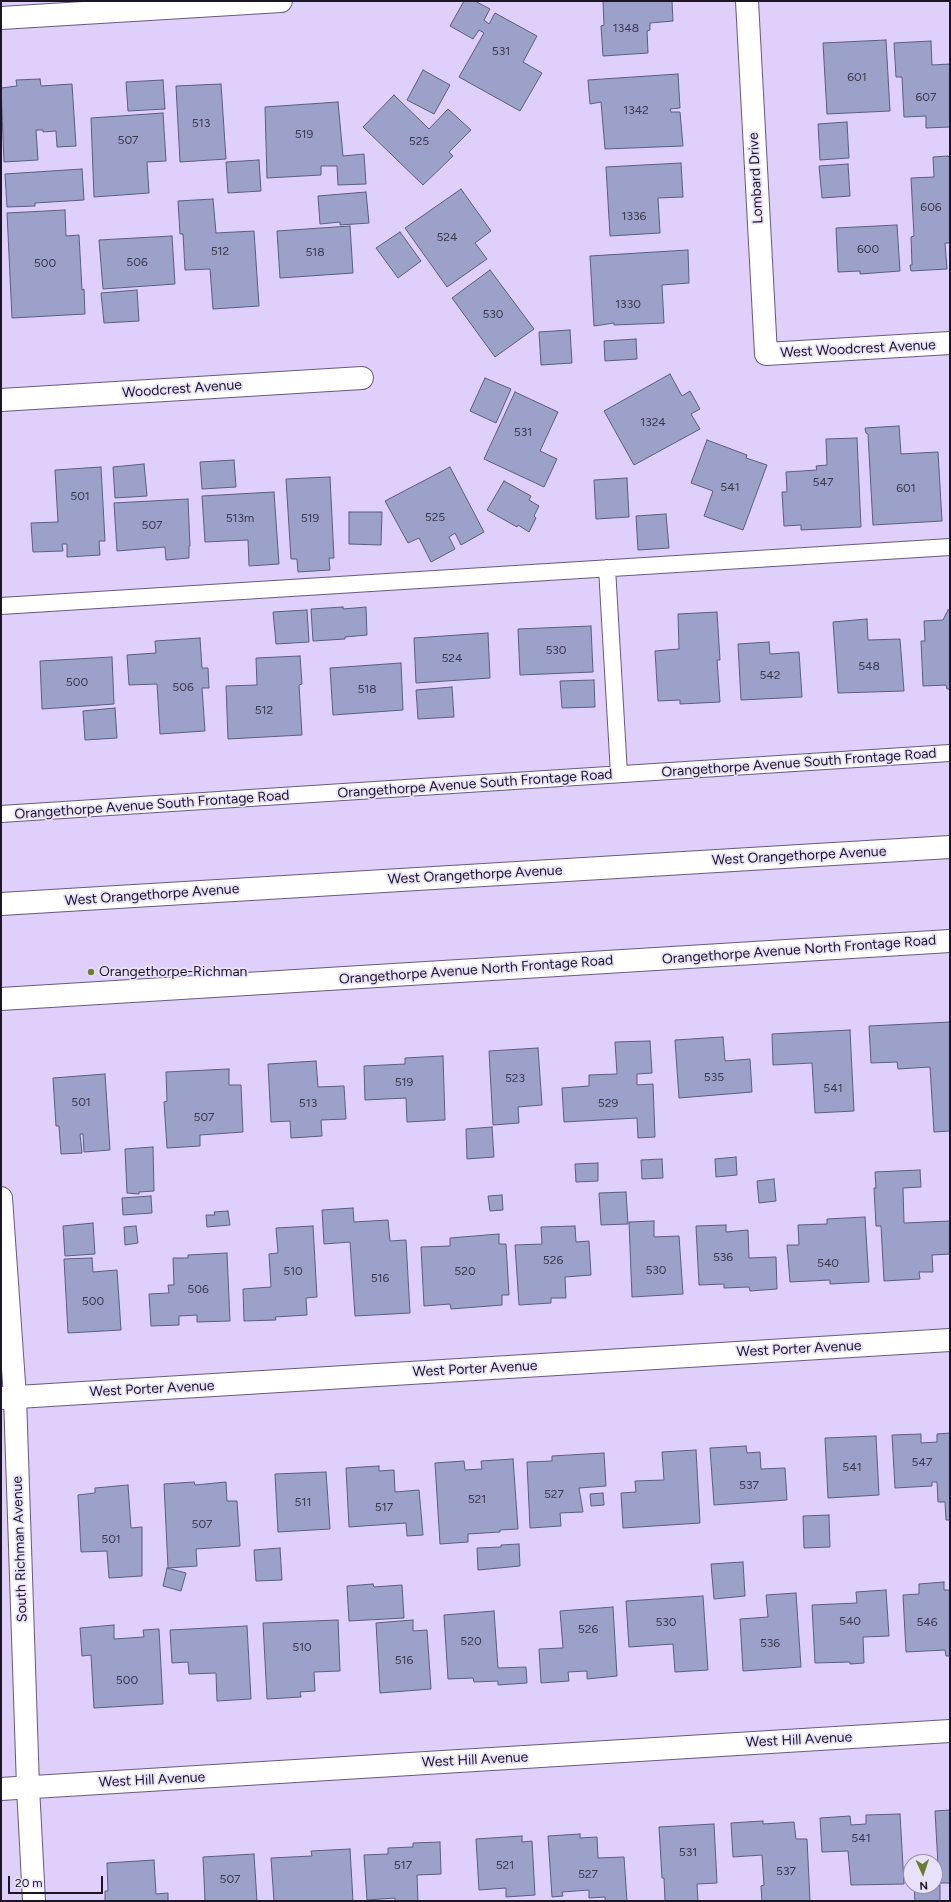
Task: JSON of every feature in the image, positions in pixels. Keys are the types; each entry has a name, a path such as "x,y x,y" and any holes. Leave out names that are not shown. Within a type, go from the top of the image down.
{"street":[{"path":"1,18 282,1"},
{"name":"Lombard Drive","path":"747,1 766,354"},
{"name":"West Woodcrest Avenue","path":"766,354 950,343"},
{"name":"Woodcrest Avenue","path":"1,400 362,378"},
{"name":"West Orangethorpe Avenue","path":"1,904 950,847"},
{"name":"Orangethorpe Avenue North Frontage Road","path":"1,999 950,941"},
{"name":"South Richman Avenue","path":"1,1198 8,1398 34,1901"},
{"name":"West Porter Avenue","path":"8,1398 950,1340"},
{"name":"West Hill Avenue","path":"1,1789 950,1731"}],"lane":[{"path":"1,606 950,547"},
{"path":"607,568 619,774"},
{"name":"Orangethorpe Avenue South Frontage Road","path":"1,814 950,753"}],"building":[{"path":"464,1 475,1 490,9 484,20 489,24 495,13 537,36 523,62 542,73 520,111 459,77 484,33 479,30 473,39 450,26"},
{"path":"603,1 672,1 673,21 650,23 650,30 647,31 648,53 603,56 601,26 604,25"},
{"path":"886,40 890,111 827,114 823,43"},
{"path":"931,41 932,65 950,64 950,127 926,128 926,116 904,117 902,77 896,77 894,43"},
{"path":"423,70 450,85 434,114 407,100"},
{"path":"678,74 680,108 670,109 671,112 680,112 683,146 605,149 601,102 590,104 588,80"},
{"path":"40,79 41,86 72,84 76,146 57,147 56,131 43,132 43,130 36,130 38,160 4,162 1,88 17,86 16,80"},
{"path":"163,80 165,109 128,111 126,82"},
{"path":"221,84 226,159 180,162 176,86"},
{"path":"394,95 429,129 448,109 471,130 449,152 453,156 423,185 363,127"},
{"path":"338,102 343,156 364,154 366,184 338,185 337,166 321,166 321,175 267,178 265,107"},
{"path":"163,113 166,161 147,162 149,193 94,197 91,118"},
{"path":"847,122 849,158 820,160 818,124"},
{"path":"948,156 950,158 950,243 945,243 947,269 911,271 911,237 914,236 911,178 934,177 933,157"},
{"path":"259,160 261,191 228,193 226,162"},
{"path":"681,163 683,197 658,198 660,233 610,236 606,167"},
{"path":"848,164 850,196 822,198 819,166"},
{"path":"82,169 84,200 35,203 35,206 7,207 5,174"},
{"path":"461,189 491,231 475,243 487,259 447,287 405,228"},
{"path":"366,192 369,223 340,225 340,222 320,224 318,196"},
{"path":"213,199 216,233 254,231 259,306 213,309 210,269 185,270 183,234 180,234 178,201"},
{"path":"65,210 66,236 79,235 85,314 12,318 7,213"},
{"path":"897,225 900,271 860,274 860,271 838,272 836,228"},
{"path":"350,226 353,273 280,278 277,231"},
{"path":"400,232 421,261 398,278 376,248"},
{"path":"172,236 175,284 103,289 99,240"},
{"path":"688,250 689,283 662,285 664,323 614,325 614,323 594,326 590,256"},
{"path":"490,270 534,329 495,357 452,298"},
{"path":"137,290 139,321 104,323 101,293"},
{"path":"570,330 572,363 541,365 539,332"},
{"path":"636,339 637,359 605,361 604,341"},
{"path":"670,374 682,396 690,391 700,409 691,414 700,429 634,465 604,411"},
{"path":"485,378 511,389 496,423 470,411"},
{"path":"515,392 558,412 540,451 557,459 544,487 484,459"},
{"path":"899,426 901,454 938,452 942,521 873,525 868,434 866,433 865,428"},
{"path":"857,438 861,527 801,530 801,525 784,526 782,492 787,492 786,472 817,470 816,466 827,465 826,439"},
{"path":"707,440 747,455 746,458 767,465 743,530 704,516 713,491 691,483"},
{"path":"234,460 236,487 202,489 200,462"},
{"path":"144,464 147,496 115,498 113,467"},
{"path":"101,467 105,541 99,541 100,555 67,557 67,544 62,544 63,551 33,552 31,523 58,522 55,470"},
{"path":"450,467 484,532 461,545 455,533 449,537 455,549 431,562 419,538 408,543 385,501"},
{"path":"330,477 334,558 329,558 330,570 298,572 297,559 291,559 286,479"},
{"path":"627,478 629,517 596,519 594,480"},
{"path":"504,481 531,496 529,500 539,506 534,516 536,518 529,532 487,510"},
{"path":"274,492 279,564 249,566 248,540 205,542 202,496"},
{"path":"188,499 190,546 189,558 166,560 165,547 117,551 114,503"},
{"path":"349,512 382,512 381,545 349,544"},
{"path":"666,514 669,548 638,550 636,516"},
{"path":"343,607 343,609 366,607 367,635 345,637 345,639 313,641 311,609"},
{"path":"307,610 309,642 276,644 273,612"},
{"path":"948,610 950,610 950,689 947,689 946,685 923,686 921,641 925,641 924,621 943,620"},
{"path":"717,612 720,660 717,660 720,702 680,704 680,700 658,701 655,651 679,649 678,614"},
{"path":"867,619 868,640 900,639 904,691 838,693 833,622"},
{"path":"591,626 593,672 520,675 518,629"},
{"path":"488,633 490,678 416,683 414,638"},
{"path":"200,638 202,668 208,668 209,688 202,688 205,731 160,734 157,684 129,685 127,655 156,653 155,641"},
{"path":"769,642 770,654 799,652 802,697 741,700 738,644"},
{"path":"300,656 302,684 299,685 302,735 228,739 226,686 257,685 256,658"},
{"path":"112,657 114,704 42,709 40,661"},
{"path":"401,663 403,710 333,715 330,668"},
{"path":"594,680 595,707 562,708 560,681"},
{"path":"452,687 454,717 418,719 416,690"},
{"path":"115,708 117,738 85,740 83,711"},
{"path":"950,1022 950,1131 934,1132 930,1067 898,1069 897,1062 871,1063 869,1026"},
{"path":"850,1030 854,1111 815,1113 812,1063 773,1065 772,1034"},
{"path":"723,1037 725,1061 750,1059 752,1092 679,1098 675,1040"},
{"path":"650,1041 652,1073 637,1074 637,1085 653,1084 655,1137 638,1138 637,1118 564,1122 562,1088 589,1086 589,1075 617,1074 615,1042"},
{"path":"538,1048 542,1105 518,1107 519,1123 493,1125 489,1051"},
{"path":"443,1056 445,1120 407,1122 406,1098 365,1100 364,1066 405,1064 405,1058"},
{"path":"316,1061 318,1087 344,1086 346,1119 321,1120 322,1136 291,1138 290,1121 271,1122 268,1064"},
{"path":"229,1069 229,1085 241,1085 243,1132 200,1135 200,1146 167,1148 164,1102 167,1101 166,1072"},
{"path":"105,1074 110,1150 84,1152 83,1134 80,1134 82,1153 61,1154 59,1126 56,1126 53,1078"},
{"path":"492,1127 494,1157 467,1159 466,1129"},
{"path":"153,1147 154,1191 139,1192 139,1194 127,1193 125,1149"},
{"path":"736,1157 737,1175 716,1177 715,1159"},
{"path":"662,1159 663,1178 642,1179 641,1160"},
{"path":"598,1163 598,1181 576,1182 575,1164"},
{"path":"920,1170 921,1187 903,1188 904,1223 950,1221 950,1254 932,1255 933,1272 919,1272 920,1279 884,1281 881,1226 876,1226 874,1188 876,1188 875,1172"},
{"path":"774,1179 776,1201 759,1203 757,1181"},
{"path":"626,1192 628,1224 601,1225 599,1193"},
{"path":"502,1195 503,1210 490,1211 488,1196"},
{"path":"151,1196 152,1213 123,1215 122,1198"},
{"path":"353,1208 354,1222 388,1220 390,1241 406,1240 410,1313 355,1316 350,1242 324,1244 322,1210"},
{"path":"228,1211 230,1225 207,1227 206,1215 215,1215 214,1212"},
{"path":"865,1217 869,1282 830,1284 830,1280 790,1282 787,1245 799,1245 798,1225 827,1224 827,1219"},
{"path":"654,1221 654,1237 679,1236 683,1294 632,1297 629,1222"},
{"path":"93,1223 95,1254 65,1256 63,1226"},
{"path":"726,1225 726,1232 748,1230 749,1258 776,1257 777,1289 750,1291 749,1287 724,1288 724,1284 699,1285 696,1226"},
{"path":"136,1226 138,1243 125,1245 124,1227"},
{"path":"313,1226 317,1297 306,1298 307,1315 275,1317 276,1320 244,1321 243,1289 271,1287 269,1254 278,1253 276,1228"},
{"path":"575,1226 576,1242 589,1241 591,1275 565,1277 566,1298 551,1298 551,1303 519,1305 515,1245 542,1244 541,1227"},
{"path":"499,1234 499,1244 506,1244 509,1295 502,1295 502,1305 451,1309 450,1304 424,1306 421,1247 450,1246 450,1238"},
{"path":"227,1253 230,1321 197,1322 197,1315 179,1316 179,1325 151,1326 149,1294 169,1293 168,1285 174,1285 173,1258 188,1258 188,1255"},
{"path":"92,1258 93,1272 117,1270 121,1330 68,1333 64,1259"},
{"path":"950,1433 950,1520 946,1520 945,1502 938,1502 937,1482 932,1482 932,1486 895,1488 892,1435 921,1434 921,1443 937,1442 937,1434"},
{"path":"876,1436 879,1495 828,1498 825,1438"},
{"path":"746,1446 747,1453 760,1452 761,1469 785,1468 787,1500 714,1505 710,1448"},
{"path":"696,1450 700,1523 623,1528 621,1493 636,1492 635,1481 664,1480 662,1452"},
{"path":"604,1453 606,1486 579,1488 583,1512 560,1513 561,1526 530,1528 527,1462 552,1461 552,1456"},
{"path":"513,1459 518,1529 468,1534 468,1542 440,1544 435,1463 464,1461 465,1470 482,1469 481,1461"},
{"path":"379,1466 379,1471 394,1470 395,1492 419,1490 423,1535 407,1536 406,1523 349,1527 346,1468"},
{"path":"326,1472 330,1529 278,1532 275,1474"},
{"path":"194,1482 195,1485 226,1482 227,1501 237,1501 240,1546 196,1549 197,1566 168,1568 164,1484"},
{"path":"128,1485 131,1528 142,1527 142,1576 109,1578 107,1551 81,1552 78,1495 95,1493 95,1488"},
{"path":"603,1493 604,1505 591,1506 590,1494"},
{"path":"829,1515 830,1547 804,1548 803,1516"},
{"path":"519,1544 520,1566 478,1570 477,1548 501,1547 501,1545"},
{"path":"280,1548 282,1580 256,1581 254,1550"},
{"path":"743,1562 745,1596 714,1599 711,1564"},
{"path":"167,1568 186,1573 181,1591 163,1586"},
{"path":"944,1582 944,1590 950,1590 950,1656 946,1656 945,1650 906,1652 903,1595 919,1594 919,1584"},
{"path":"373,1584 374,1587 402,1585 404,1618 349,1621 347,1586"},
{"path":"886,1590 889,1636 863,1637 864,1663 815,1663 812,1605 857,1603 856,1592"},
{"path":"796,1593 801,1667 743,1671 740,1619 768,1617 766,1595"},
{"path":"703,1596 708,1670 675,1672 673,1644 629,1647 626,1601"},
{"path":"613,1607 617,1676 587,1679 587,1671 568,1672 569,1681 541,1683 539,1649 563,1648 560,1611"},
{"path":"494,1611 498,1668 526,1667 527,1683 498,1685 498,1681 474,1682 473,1678 448,1679 444,1615"},
{"path":"338,1620 340,1671 314,1672 315,1691 300,1692 301,1697 267,1699 263,1623"},
{"path":"413,1620 413,1631 427,1630 431,1689 380,1693 376,1623"},
{"path":"114,1625 114,1639 144,1637 143,1630 159,1629 163,1704 94,1708 91,1655 82,1656 80,1628"},
{"path":"247,1626 251,1699 217,1701 216,1673 189,1674 188,1662 172,1663 170,1630"},
{"path":"950,1810 950,1883 943,1883 943,1854 937,1854 935,1811"},
{"path":"900,1814 903,1884 851,1885 848,1851 822,1852 820,1818 850,1816 851,1825 866,1824 866,1815"},
{"path":"763,1821 763,1824 794,1822 796,1839 807,1839 810,1901 762,1901 761,1886 764,1885 762,1855 733,1857 731,1823"},
{"path":"714,1824 717,1883 697,1884 698,1901 665,1901 659,1827"},
{"path":"580,1834 580,1838 597,1837 598,1858 624,1857 627,1901 605,1901 605,1897 589,1898 589,1890 562,1892 563,1896 552,1897 548,1836"},
{"path":"522,1836 522,1842 532,1841 535,1895 506,1897 506,1888 479,1890 476,1839"},
{"path":"440,1842 441,1874 417,1875 418,1901 395,1901 395,1898 367,1900 364,1855 388,1854 388,1848 413,1847 413,1843"},
{"path":"350,1849 353,1901 274,1901 271,1858 312,1856 311,1851"},
{"path":"254,1854 257,1901 205,1901 203,1857"},
{"path":"154,1860 156,1894 168,1893 168,1901 105,1901 105,1891 108,1891 107,1863"},
{"path":"915,1894 940,1894 940,1901 915,1901"}],"place":[{"name":"Orangethorpe-Richman","path":"91,972"}]}
